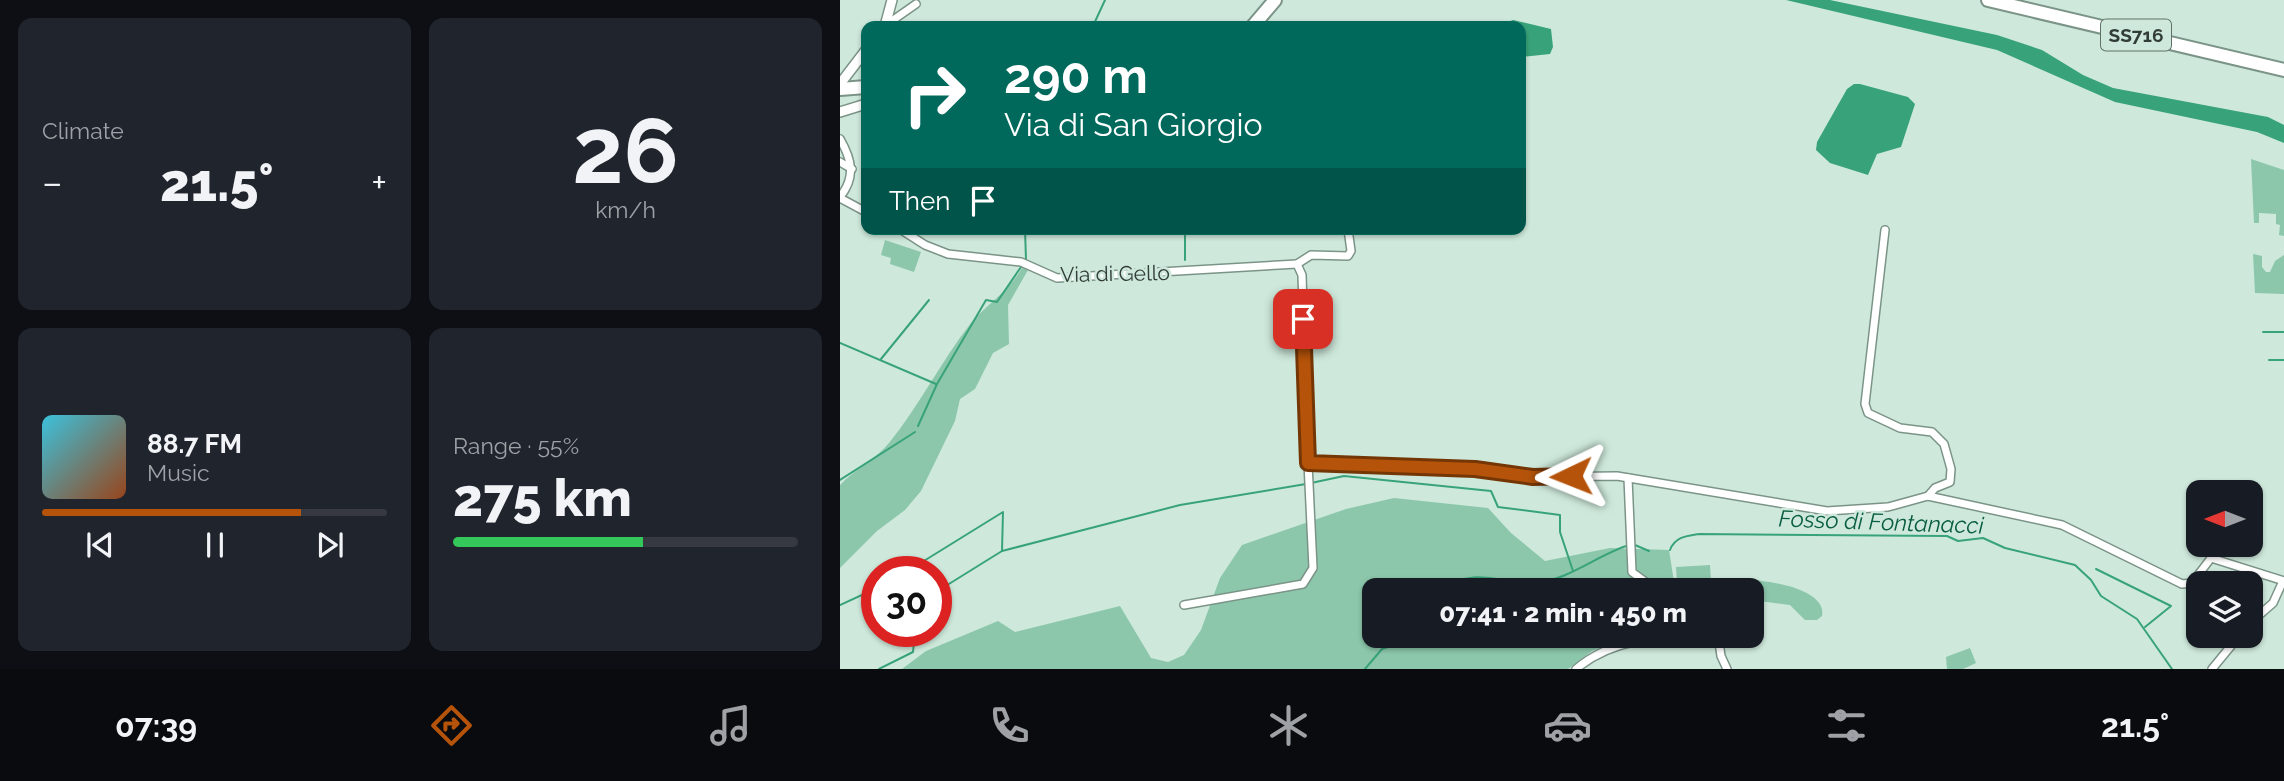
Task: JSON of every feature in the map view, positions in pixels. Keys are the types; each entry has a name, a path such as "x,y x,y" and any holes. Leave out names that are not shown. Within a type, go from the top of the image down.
{"main road":[{"path":"1257,21 1275,0"},
{"name":"SS716","path":"1988,0 2284,70"},
{"name":"SS716","path":"2015,0 2284,63"}],"street":[{"path":"887,21 892,0"},
{"path":"892,21 916,4"},
{"path":"844,87 861,63"},
{"path":"840,112 861,106"},
{"path":"840,141 849,155 852,169 849,183 840,198 861,209"},
{"path":"840,162 852,169"},
{"path":"1885,230 1865,404 1868,413 1900,428 1932,432 1944,444 1951,469 1950,482 1935,488 1928,496"},
{"name":"Via di Gello","path":"910,235 925,245 948,254 1021,262 1057,278 1297,264 1311,255 1348,256 1348,235"},
{"path":"1184,605 1303,584 1310,578 1313,569 1301,272 1297,264"},
{"path":"1308,463 1475,469 1533,477 1629,478 1827,511 1888,507 1928,496 2062,526 2185,584 2193,582 2211,558 2283,581 2273,603 2263,612"},
{"path":"1629,478 1632,572 1640,578"},
{"path":"1576,669 1591,656 1607,648"},
{"path":"1720,648 1727,669"},
{"path":"2212,669 2229,648"}],"shaded area":[{"path":"1786,0 1830,0 1997,35 2042,50 2083,75 2113,88 2268,117 2284,125 2284,143 2257,132 2115,102 1997,50"},
{"path":"1526,23 1551,29 1553,47 1550,54 1526,56"},
{"path":"1854,84 1908,97 1915,104 1901,147 1877,154 1868,175 1830,163 1816,150 1817,142 1847,89"},
{"path":"2251,159 2284,170 2284,236 2279,235 2280,225 2276,224 2276,214 2259,213 2259,223 2254,223"},
{"path":"885,240 921,252 914,272 890,264 891,258 881,255"},
{"path":"2253,254 2262,256 2262,267 2266,272 2270,272 2275,261 2284,255 2284,294 2255,293"},
{"path":"1022,268 1028,270 1008,305 1009,344 993,353 975,389 960,399 955,421 921,491 905,510 877,531 840,568 840,485 889,443 971,323 1011,283"},
{"path":"1394,498 1488,508 1511,533 1545,561 1610,548 1669,550 1673,578 1362,578 1362,648 1599,648 1568,669 902,669 926,651 936,647 952,647 952,640 998,621 1015,632 1120,606 1151,658 1168,662 1184,655 1201,630 1220,578 1242,545 1346,509"},
{"path":"1710,565 1711,578 1677,578 1676,567"},
{"path":"1764,582 1803,591 1821,606 1822,616 1817,620 1805,620 1790,605 1764,602"},
{"path":"1970,648 1976,663 1963,669 1947,669 1946,657"}],"waterway":[{"path":"1095,21 1105,0"},
{"path":"1025,235 1026,260"},
{"path":"1185,235 1185,260"},
{"path":"918,426 937,384 986,300 997,302 1021,267"},
{"path":"881,359 929,300"},
{"path":"2263,332 2284,332"},
{"path":"840,343 936,384"},
{"path":"2269,360 2284,360"},
{"path":"840,480 915,432"},
{"path":"1311,483 1344,476 1491,491 1498,507 1560,515 1560,532 1573,571"},
{"path":"952,582 1002,551 1180,505 1306,484"},
{"path":"932,556 1003,512 1002,551"},
{"name":"Fosso di Fontanacci","path":"1670,550 1678,540 1699,534 1947,536 1958,541 1983,538 2005,548 2075,565 2091,580 2101,596 2137,619 2172,669"},
{"name":"Fosso di Fontanacci","path":"1557,578 1629,545"},
{"name":"Fosso di Fontanacci","path":"1635,545 1649,551"},
{"path":"2096,569 2171,606 2145,627"},
{"name":"Fosso di Fontanacci","path":"1472,578 1489,578"},
{"path":"840,605 861,595"},
{"path":"879,669 913,652 914,647"},
{"name":"Fosso di Fontanacci","path":"1365,669 1385,648"}],"route":[{"path":"1303,319 1308,463 1475,469 1524,477 1571,476"}]}
